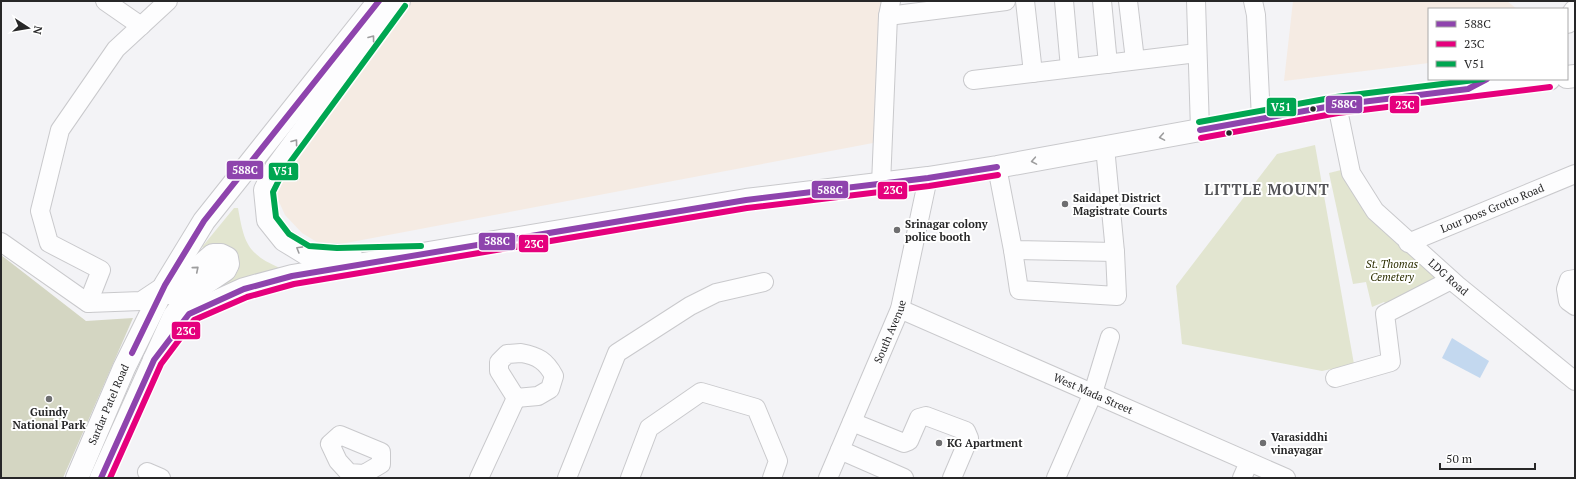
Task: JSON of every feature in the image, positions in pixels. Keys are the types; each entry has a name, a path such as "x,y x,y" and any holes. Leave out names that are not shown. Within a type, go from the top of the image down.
{"main road":[{"name":"Sardar Patel Road","path":"77,478 124,368 160,294 204,221 379,1"},
{"path":"400,1 276,168 265,190 268,220 284,240 307,254 337,256 420,254"},
{"path":"1568,21 1575,11"},
{"path":"1468,89 1485,80"},
{"path":"154,360 189,314 244,290 292,276 746,200 928,178 997,167 1337,105 1541,80"},
{"path":"102,478 169,325 180,307 201,285 223,272 228,264 227,258 222,255 213,255 160,294"}],"street":[{"path":"105,1 141,26"},
{"path":"88,303 101,270 49,243 40,211 60,130 116,48 168,1"},
{"path":"880,184 890,8 1006,1"},
{"path":"1025,1 1032,73"},
{"path":"1064,1 1070,68"},
{"path":"1102,1 1108,64"},
{"path":"1128,1 1135,60"},
{"path":"1196,1 1200,130"},
{"path":"1253,1 1256,15 1261,119"},
{"path":"973,80 1198,53"},
{"name":"LDG Road","path":"1337,105 1352,173 1374,211 1451,280 1575,381"},
{"path":"997,167 1019,290 1117,296 1115,252 1106,147"},
{"name":"Lour Doss Grotto Road","path":"1408,243 1575,174"},
{"name":"South Avenue","path":"839,462 859,425 900,309 928,178"},
{"path":"1,242 88,303 141,301 160,294"},
{"path":"1013,250 1115,252"},
{"path":"1575,279 1569,280 1566,289 1568,301 1575,306"},
{"path":"1336,378 1391,362 1385,314 1451,280"},
{"path":"567,478 617,353 690,306 716,293 764,282"},
{"name":"West Mada Street","path":"900,309 1286,478"},
{"path":"1056,478 1093,393 1110,337"},
{"path":"630,478 649,428 701,392 756,408 778,461 772,478"},
{"path":"479,478 516,398"},
{"path":"859,425 907,442 909,441 919,418 926,416 966,432 969,438 952,478"},
{"path":"839,462 875,478"},
{"path":"839,462 904,478"},
{"path":"1242,478 1249,462"}],"shaded area":[{"path":"410,1 888,1 873,143 325,247 302,233 285,215 275,193 279,176"},
{"path":"1293,1 1507,1 1516,8 1428,8 1428,63 1284,81"}],"green space":[{"path":"1315,145 1354,364 1322,371 1182,344 1176,286 1277,154"},
{"name":"St. Thomas Cemetery","path":"1345,169 1442,279 1386,304 1384,302 1372,307 1366,282 1353,284 1329,173"},
{"path":"234,208 238,208 242,230 249,246 260,258 280,268 282,271 277,276 218,286 237,270 238,257 227,247 215,245 205,249 202,247"},
{"name":"Guindy National Park","path":"1,255 86,321 133,318 63,478 1,478"}],"water":[{"path":"1452,338 1489,361 1480,378 1442,358"}],"transit line":[{"name":"588C","path":"132,353 165,285 204,221 379,1"},
{"name":"V51","path":"405,6 283,172 273,192 276,217 289,234 309,246 337,248 421,246"},
{"name":"V51","path":"1199,122 1336,97 1475,80"},
{"name":"588C","path":"1200,130 1337,105 1468,89 1485,80"},
{"name":"23C","path":"1201,138 1338,113 1550,87"},
{"name":"588C","path":"101,478 154,360 189,314 244,289 292,276 746,200 928,178 997,167"},
{"name":"23C","path":"110,478 161,364 194,320 247,297 294,284 747,208 929,186 998,175"}],"place":[{"name":"Saidapet District Magistrate Courts","path":"1065,204"},
{"name":"Srinagar colony police booth","path":"897,230"},
{"name":"Guindy National Park","path":"49,399"},
{"name":"KG Apartment","path":"939,443"},
{"name":"Varasiddhi vinayagar","path":"1263,443"}],"district":[{"name":"LITTLE MOUNT","path":"1267,190"}]}
